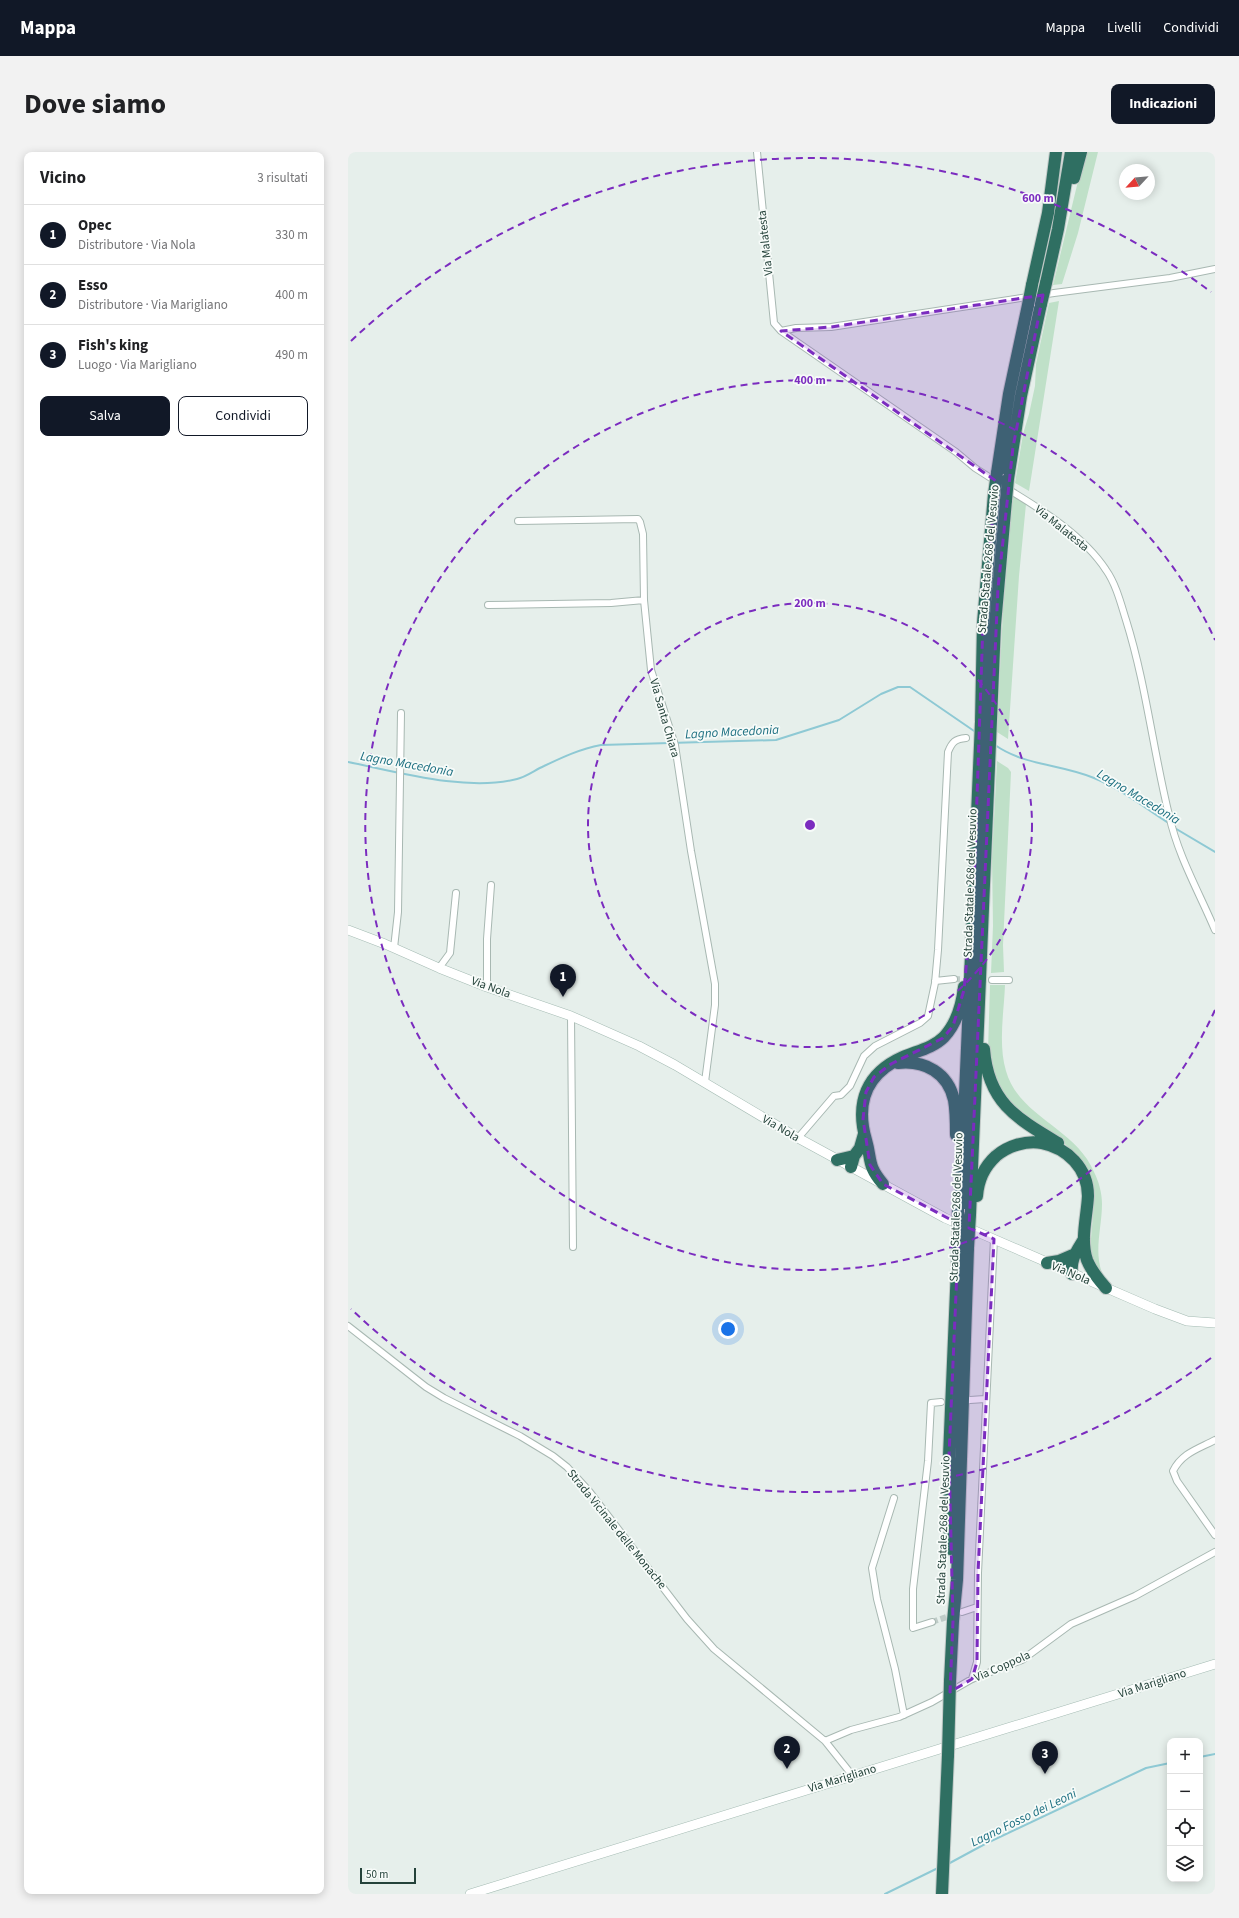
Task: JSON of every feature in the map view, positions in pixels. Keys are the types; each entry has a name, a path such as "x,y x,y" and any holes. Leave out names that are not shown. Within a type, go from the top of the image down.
{"highway":[{"name":"Strada Statale 268 del Vesuvio","path":"986,724 983,624 996,473 1009,394 1048,213 1056,152"},
{"name":"Strada Statale 268 del Vesuvio","path":"942,1894 950,1681 957,1580 966,1302 966,1213 974,884 986,724 1008,479 1021,396 1058,229 1071,152"},
{"path":"1058,229 1081,152"},
{"name":"Strada Statale 268 del Vesuvio","path":"966,1213 981,971 984,758"},
{"path":"883,1184 873,1172 870,1165 864,1134 863,1103 866,1092 874,1077 891,1064 931,1046 943,1038 953,1026 959,1011 964,990 974,884"},
{"path":"981,971 985,1066 991,1084 1001,1101 1014,1115 1027,1125 1058,1143 1079,1166 1085,1180 1088,1194 1084,1240 1087,1259 1096,1277 1106,1288"},
{"path":"891,1064 916,1063 929,1066 943,1078 950,1088 954,1101 966,1213"},
{"path":"853,1164 864,1134"},
{"path":"966,1213 977,1191 980,1178 988,1164 1001,1152 1021,1144 1037,1142 1062,1149"},
{"path":"837,1160 853,1164 869,1156"},
{"path":"1084,1240 1073,1255 1071,1264 1074,1274 1083,1269 1087,1259"},
{"name":"Strada Statale 268 del Vesuvio","path":"953,1621 950,1579 949,1456 967,1248"},
{"path":"1047,1263 1059,1261 1073,1255"}],"street":[{"name":"Via Malatesta","path":"756,152 774,323 781,331 956,452 975,468 1028,501 1084,544 1107,570 1118,598 1142,678 1165,796 1177,846 1215,930"},
{"path":"781,331 796,328 831,327 1054,293 1170,278 1215,269"},
{"name":"Via Santa Chiara","path":"518,521 638,519 640,522 643,534 644,600 651,670 675,745 691,851 715,984 715,1005 705,1082"},
{"path":"488,605 611,603 644,600"},
{"path":"394,948 398,912 400,712"},
{"path":"798,1138 834,1096 841,1096 847,1090 864,1056 875,1046 920,1023 928,1016 935,981 948,752 951,744 957,739 966,738"},
{"path":"487,986 487,939 491,885"},
{"path":"439,968 450,953 456,894"},
{"name":"Via Nola","path":"348,930 439,968 571,1016 656,1054 837,1160"},
{"path":"935,981 954,979"},
{"path":"992,980 1009,980"},
{"path":"571,1016 573,1247"},
{"name":"Via Nola","path":"853,1164 883,1184 945,1218 1047,1263 1187,1321 1215,1323"},
{"path":"972,1679 977,1662 977,1607 985,1399 994,1239"},
{"name":"Strada Vicinale delle Monache","path":"348,1326 426,1387 444,1398 520,1436 554,1456 568,1467 589,1491 688,1619 714,1649 825,1741 852,1775"},
{"path":"970,1400 985,1399"},
{"path":"932,1622 913,1628 914,1589 927,1474 931,1403 941,1402"},
{"path":"1215,1440 1185,1455 1179,1460 1173,1471 1177,1481 1215,1535"},
{"path":"894,1498 872,1568 877,1599 895,1668 904,1715"},
{"name":"Via Coppola","path":"825,1741 851,1730 904,1715 932,1702 972,1679 1022,1660 1071,1624 1135,1596 1215,1552"},
{"path":"962,1612 977,1607"},
{"name":"Via Marigliano","path":"470,1894 1215,1664"}],"highlighted area":[{"path":"1043,295 1013,447 998,588 969,1228 994,1239 978,1573 977,1662 972,1679 950,1692 953,1621 949,1456 959,1224 883,1184 870,1165 863,1119 866,1092 874,1077 891,1064 943,1038 953,1026 964,990 974,884 983,623 996,481 781,331 831,327"}],"green space":[{"path":"1085,152 1098,152 1078,233 1062,284 1053,285"},
{"path":"1059,301 1029,491 1015,483 1023,434 1035,386 1036,364 1049,303"},
{"path":"1013,495 1026,504 1019,576 1008,739 997,732 1003,610"},
{"path":"997,761 1008,768 1011,772 1003,945 1004,972 991,973 993,926 992,858"},
{"path":"990,985 1005,985 1002,1050 1006,1071 1013,1087 1035,1112 1074,1144 1086,1157 1094,1172 1101,1192 1102,1213 1098,1252 1101,1270 1105,1279 1096,1269 1090,1250 1094,1203 1093,1183 1081,1160 1065,1144 1021,1117 996,1086 988,1051"}],"waterway":[{"name":"Lagno Macedonia","path":"348,762 410,775 454,782 497,782 520,778 572,754 601,745 776,740 839,720 881,694 898,687 910,687 977,733"},
{"name":"Lagno Macedonia","path":"995,745 1018,757 1082,773 1104,782 1170,824"},
{"name":"Lagno Macedonia","path":"1173,827 1215,852"},
{"name":"Lagno Fosso dei Leoni","path":"1203,1756 1215,1754"},
{"name":"Lagno Fosso dei Leoni","path":"948,1864 985,1844 1146,1768 1167,1764"},
{"name":"Lagno Fosso dei Leoni","path":"885,1894 938,1868"}],"tunnel":[{"path":"954,979 992,980"},
{"path":"932,1622 955,1614"}],"place":[{"name":"Opec","path":"563,997"},
{"name":"Esso","path":"787,1769"},
{"name":"Fish's king","path":"1045,1774"}]}
